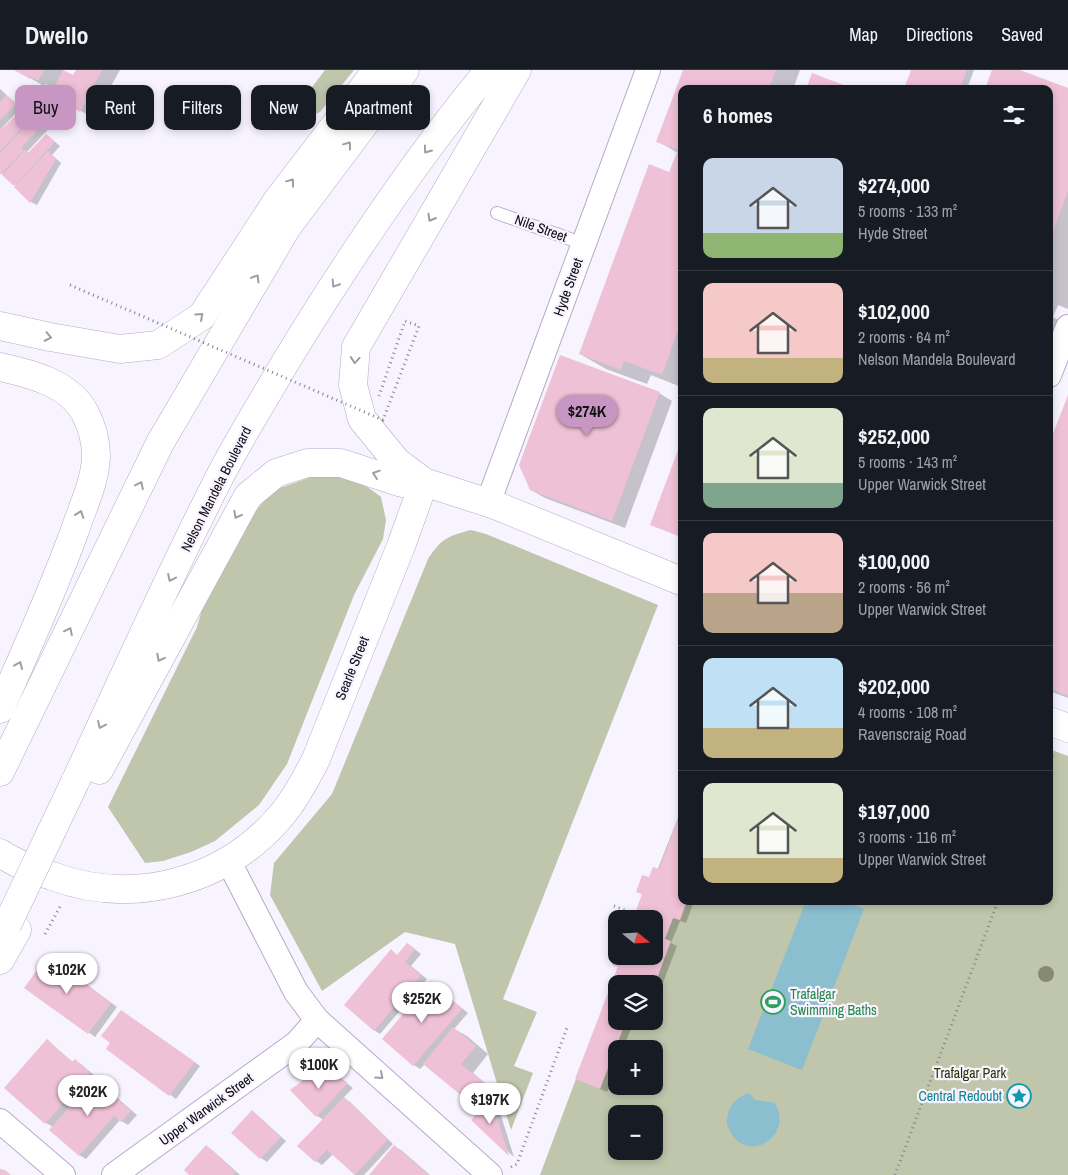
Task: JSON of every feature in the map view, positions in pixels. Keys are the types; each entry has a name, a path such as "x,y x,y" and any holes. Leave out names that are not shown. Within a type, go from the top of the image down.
{"main road":[{"path":"0,326 50,338 120,349 158,345 202,316 277,201 377,70"},
{"path":"0,772 160,443 204,366 287,227 404,70"},
{"name":"Nelson Mandela Boulevard","path":"0,960 8,932 81,787 220,476 306,329 396,192 453,113 489,70"},
{"path":"517,70 356,347 353,385 362,419 397,462 424,482 488,503 678,580"},
{"path":"0,367 36,376 54,384 72,397 84,411 93,431 96,456 92,481 67,550 0,709"},
{"path":"81,787 248,496 276,473 306,463 341,463 402,483 424,482"},
{"name":"Searle Street","path":"0,853 15,863 72,884 110,890 139,890 184,881 228,860 258,839 281,817 303,786 316,759 424,482"},
{"path":"1053,722 1068,728"}],"street":[{"name":"Hyde Street","path":"488,503 648,70"},
{"path":"1053,366 1068,327"},
{"path":"228,860 296,992 318,1020 497,1173"},
{"name":"Upper Warwick Street","path":"114,1175 297,1043 318,1020"},
{"path":"0,1121 63,1175"}],"lane":[{"name":"Nile Street","path":"497,213 584,244"}],"path":[{"path":"70,286 383,420 418,326 405,321 379,396"},
{"path":"45,934 62,904"},
{"path":"895,1175 996,905"},
{"path":"614,906 624,910"},
{"path":"497,1173 517,1164 568,1025"}],"green space":[{"path":"325,70 354,70 342,85 326,85 326,105 316,114 316,85 314,85"},
{"path":"314,476 350,479 364,485 381,497 386,520 383,539 354,595 287,764 259,805 215,841 191,852 163,861 145,863 108,807 197,627 203,606 252,515 265,500 280,488"},
{"path":"471,530 486,534 658,605 503,999 537,1012 514,1066 533,1073 511,1130 455,944 405,932 322,991 270,895 274,863 332,794 428,559 446,539"},
{"name":"Trafalgar Park","path":"1053,750 1068,756 1068,1175 540,1175 608,994 608,1030 663,1030 663,975 615,975 618,967 625,965 663,965 663,910 642,910 678,818 678,905 1053,905"}],"water":[{"path":"804,905 854,905 864,909 802,1070 748,1049"},
{"path":"749,1093 755,1100 775,1103 779,1115 779,1126 774,1135 767,1142 758,1146 748,1146 739,1142 731,1133 727,1124 729,1110 733,1103 738,1098"}],"building":[{"path":"14,70 44,70 38,81 32,77 30,79"},
{"path":"63,70 73,75 76,70 102,70 94,85 86,85 86,101 80,112 76,110 76,85 55,85"},
{"path":"683,70 776,70 770,85 678,85 678,150 656,142"},
{"path":"911,70 967,70 961,85 905,85"},
{"path":"992,70 1020,70 1068,88 1068,191 1053,231 1053,85 986,85"},
{"path":"812,73 844,85 808,85"},
{"path":"6,95 15,105 0,120 0,102"},
{"path":"15,116 15,130 20,130 0,151 0,127 2,129"},
{"path":"21,130 38,130 21,148 24,150 0,175 0,153"},
{"path":"46,134 55,142 14,186 2,175 25,150 28,153"},
{"path":"678,150 678,330 662,375 624,361 621,370 579,354 649,164 669,172"},
{"path":"48,151 56,159 30,203 14,187"},
{"path":"560,355 660,392 612,521 530,490 519,465"},
{"path":"1068,395 1068,696 1053,690 1053,434"},
{"path":"678,450 678,536 650,525"},
{"path":"678,819 678,905 686,905 680,920 673,918 665,939 671,941 663,962 663,910 636,910 642,894 636,892 642,875 649,877 653,867 659,869"},
{"path":"407,943 415,949 405,962 421,975 374,1031 344,1005 391,949 397,955"},
{"path":"48,955 111,1003 88,1034 24,988"},
{"path":"612,965 662,965 658,975 615,975 618,967"},
{"path":"431,981 462,1009 413,1066 382,1039"},
{"path":"608,993 608,1030 623,1030 619,1040 608,1040 608,1068 600,1089 575,1079"},
{"path":"121,1010 195,1062 169,1096 106,1049 110,1043 101,1036"},
{"path":"453,1027 476,1046 461,1064 490,1088 474,1106 423,1064"},
{"path":"47,1039 72,1062 75,1059 90,1073 45,1124 4,1088"},
{"path":"323,1065 348,1083 316,1117 290,1090"},
{"path":"94,1079 131,1111 121,1122 114,1116 79,1156 49,1130"},
{"path":"344,1097 388,1139 355,1175 327,1150 315,1162 297,1146"},
{"path":"491,1098 509,1156 471,1120"},
{"path":"252,1110 281,1137 260,1159 231,1133"},
{"path":"206,1145 236,1172 233,1175 189,1175 184,1170"},
{"path":"394,1145 429,1175 369,1175"},
{"path":"0,1169 5,1170 11,1175 0,1175"}],"place":[{"name":"Trafalgar Swimming Baths","path":"773,1002"},
{"name":"Central Redoubt","path":"1019,1096"}]}
